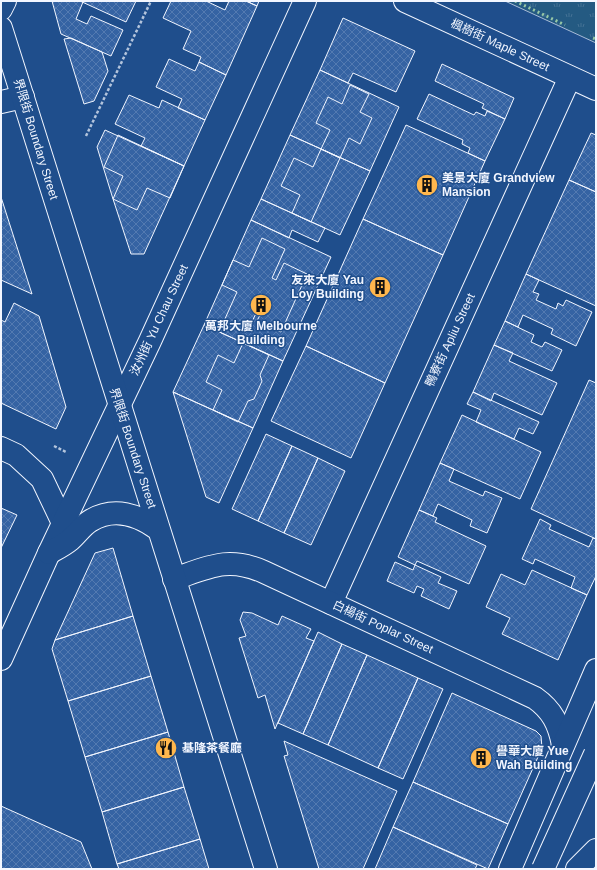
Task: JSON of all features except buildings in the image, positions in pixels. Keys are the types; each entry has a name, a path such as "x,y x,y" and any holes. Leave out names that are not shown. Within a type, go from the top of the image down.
{"street":[{"path":"1,9 5,1"},
{"name":"汝州街 Yu Chau Street","path":"1,659 63,523 120,405 305,1"},
{"name":"楓樹街 Maple Street","path":"405,1 596,89"},
{"name":"界限街 Boundary Street","path":"1,28 266,869"},
{"name":"鴨寮街 Apliu Street","path":"331,603 570,77"},
{"path":"1,102 23,97"},
{"path":"1,448 16,455 42,479 63,523"},
{"path":"49,553 70,540 91,520 107,514 130,514 145,520 159,530"},
{"name":"白楊街 Poplar Street","path":"174,579 222,564 242,564 264,572 536,698 545,705 554,717 560,730 562,745"},
{"path":"510,869 562,745 596,670"},
{"path":"543,869 596,752"},
{"path":"577,869 596,850"}],"path":[{"path":"86,136 151,1"}],"green space":[{"path":"505,1 596,1 596,43"}],"hedge":[{"path":"515,1 565,25"}],"place":[{"name":"美景大廈 Grandview Mansion","path":"427,185"},
{"name":"友來大廈 Yau Loy Building","path":"380,287"},
{"name":"萬邦大廈 Melbourne Building","path":"261,305"},
{"name":"基隆茶餐廳","path":"166,748"},
{"name":"譽華大廈 Yue Wah Building","path":"481,758"}]}
